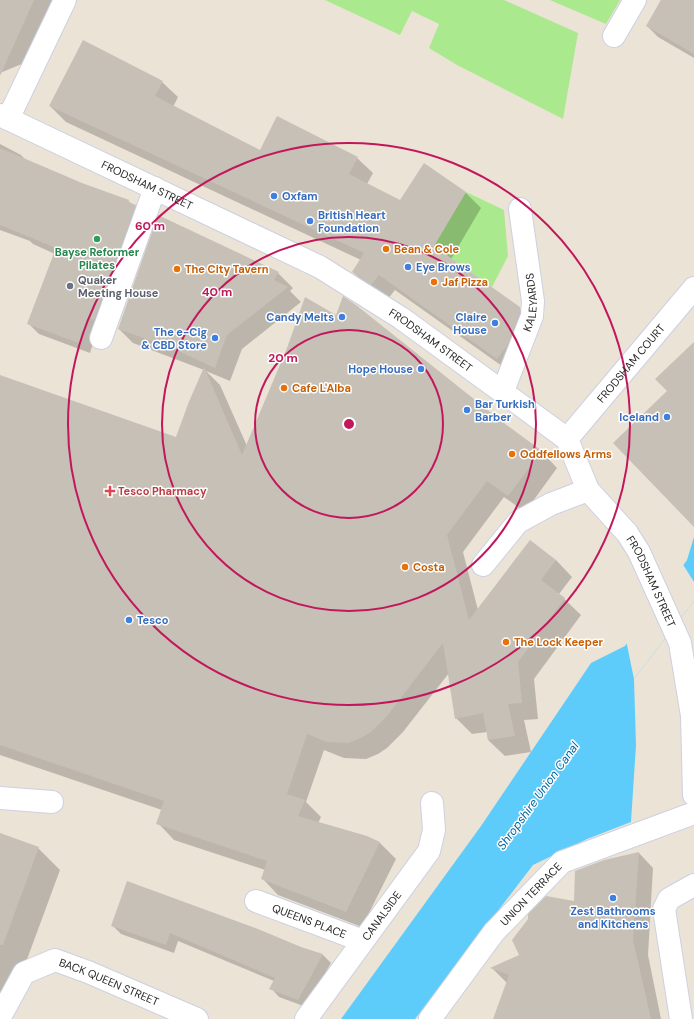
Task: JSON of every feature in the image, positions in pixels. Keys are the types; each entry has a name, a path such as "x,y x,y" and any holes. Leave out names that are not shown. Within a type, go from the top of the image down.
{"street":[{"name":"FRODSHAM STREET","path":"65,0 4,117 320,267 401,318 567,439 588,490 627,533 639,552 680,643 693,715 694,795"},
{"path":"614,36 635,0"},
{"path":"100,338 155,188"},
{"name":"KALEYARDS","path":"503,391 532,316 533,301 520,209"},
{"name":"FRODSHAM COURT","path":"567,439 694,288"},
{"path":"483,565 518,522 551,504 588,490"},
{"path":"0,798 52,802"},
{"name":"CANALSIDE","path":"306,1019 429,851 434,830 432,803"},
{"name":"UNION TERRACE","path":"430,1019 494,932 562,862 694,813"},
{"path":"681,1019 664,909 668,899 694,885"},
{"name":"QUEENS PLACE","path":"256,901 363,941"},
{"name":"BACK QUEEN STREET","path":"0,1017 24,972 55,960 88,972 197,1019"}],"green space":[{"path":"325,0 504,0 578,33 563,119 457,65 429,48 439,24 412,11 400,35"},
{"path":"550,0 620,0 606,24"},
{"path":"466,192 504,210 508,256 492,287 434,246"}],"water":[{"name":"Shropshire Union Canal","path":"694,537 694,601 634,679 636,745 631,822 587,839 533,865 415,1019 341,1019 481,826 591,663 625,646 687,560"}],"pier":[{"path":"682,563 694,582 694,601 634,679 626,640"}],"building":[{"path":"0,0 34,0 0,76"},
{"path":"661,0 694,0 694,54 646,26"},
{"path":"83,40 163,81 155,96 260,150 277,116 358,157 349,174 400,200 424,163 466,192 434,246 520,307 520,313 507,346 497,359 379,275 371,285 352,272 364,253 49,106"},
{"path":"0,148 82,183 129,200 128,202 136,205 94,320 88,318 79,343 27,324 56,248 0,225"},
{"path":"158,215 279,272 274,280 288,287 227,335 215,368 172,348 118,329"},
{"path":"343,296 504,423 542,451 508,496 487,481 447,535 469,620 530,540 556,560 541,580 565,598 518,662 522,703 508,704 515,736 488,740 483,713 455,719 443,643 387,716 371,732 349,743 327,742 307,734 287,794 305,800 298,816 367,836 380,842 346,912 261,879 267,861 156,824 164,801 0,745 0,375 176,437 204,367 242,455 287,348 305,297 336,315"},
{"name":"Iceland","path":"694,342 694,527 613,443 667,391 655,379"},
{"path":"0,833 39,847 3,945 0,945"},
{"path":"639,852 633,940 651,1019 493,1019 509,975 490,968 519,955 512,940 528,919 528,914 546,896 574,901 575,871 604,860"},
{"path":"127,881 323,954 298,1000 269,989 275,978 170,933 166,945 111,926"}],"place":[{"name":"Oxfam","path":"274,196"},
{"name":"British Heart Foundation","path":"310,221"},
{"name":"Bayse Reformer Pilates","path":"97,239"},
{"name":"Bean & Cole","path":"386,249"},
{"name":"Eye Brows","path":"408,267"},
{"name":"The City Tavern","path":"177,269"},
{"name":"Jaf Pizza","path":"434,282"},
{"name":"Quaker Meeting House","path":"70,286"},
{"name":"Candy Melts","path":"342,317"},
{"name":"Claire House","path":"495,323"},
{"name":"The e-Cig & CBD Store","path":"215,338"},
{"name":"Hope House","path":"421,369"},
{"name":"Cafe L'Alba","path":"284,388"},
{"name":"Bar Turkish Barber","path":"467,410"},
{"name":"Iceland","path":"667,417"},
{"name":"Oddfellows Arms","path":"512,454"},
{"name":"Tesco Pharmacy","path":"110,491"},
{"name":"Costa","path":"405,567"},
{"name":"Tesco","path":"129,620"},
{"name":"The Lock Keeper","path":"506,642"},
{"name":"Zest Bathrooms and Kitchens","path":"613,898"}]}
